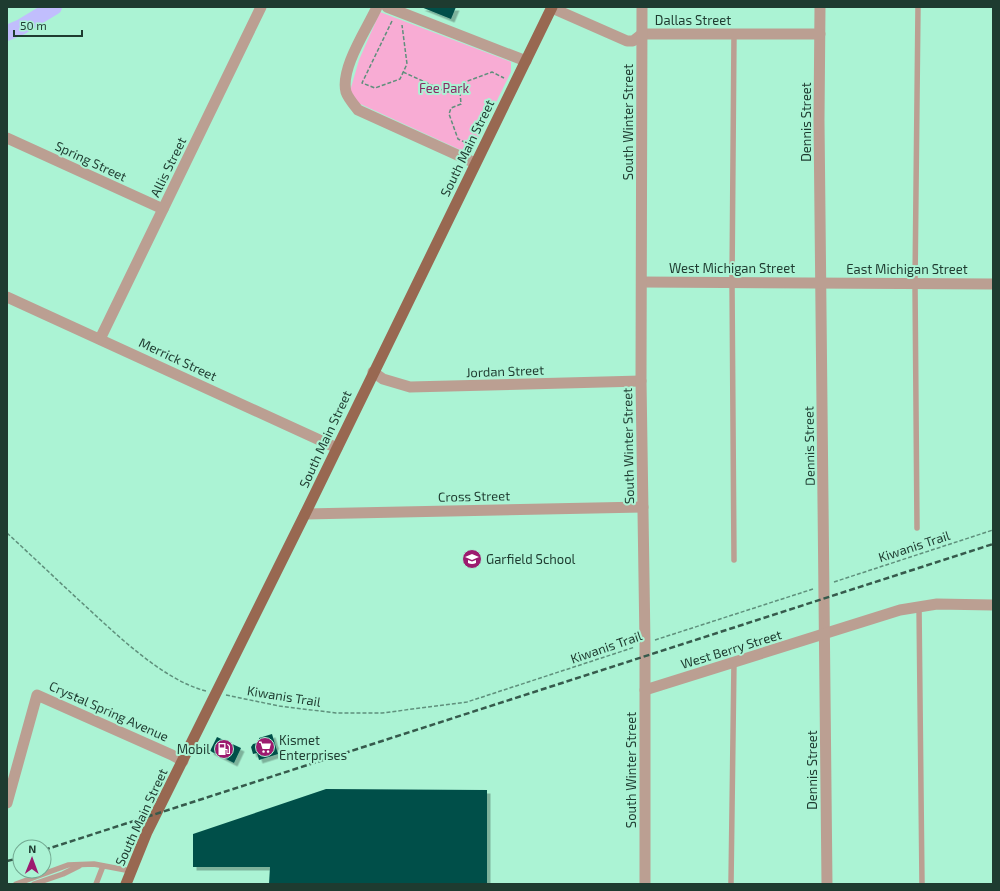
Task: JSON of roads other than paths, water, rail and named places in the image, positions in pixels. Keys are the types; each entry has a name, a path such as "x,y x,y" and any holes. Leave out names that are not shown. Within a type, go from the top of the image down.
{"main road":[{"name":"South Main Street","path":"126,884 147,832 305,514 552,7"}],"street":[{"name":"Allis Street","path":"100,339 261,7"},
{"path":"377,7 350,64 345,82 346,93 358,110 475,163"},
{"path":"387,7 526,61"},
{"name":"Dallas Street","path":"552,7 627,41 633,41 642,34 820,34"},
{"name":"South Winter Street","path":"642,7 642,507 645,643 646,884"},
{"name":"Dennis Street","path":"820,7 827,884"},
{"name":"Spring Street","path":"7,138 163,209"},
{"name":"West Michigan Street","path":"642,282 821,282"},
{"name":"East Michigan Street","path":"821,282 993,284"},
{"name":"Merrick Street","path":"7,297 337,448"},
{"name":"Jordan Street","path":"373,372 383,379 410,387 642,381"},
{"name":"Cross Street","path":"305,514 642,507"},
{"name":"West Berry Street","path":"645,690 900,610 937,604 993,605"},
{"name":"Crystal Spring Avenue","path":"7,803 37,695 183,761"}],"lane":[{"path":"918,7 915,283 918,528"},
{"path":"734,34 732,282 734,560"},
{"path":"919,606 922,884"},
{"path":"731,884 734,662"},
{"path":"16,884 68,865 103,866 131,871"},
{"path":"34,884 63,874 81,865"},
{"path":"96,884 103,866"}],"waterway":[{"path":"7,33 21,27 54,7"}],"railway":[{"path":"52,847 993,544"},
{"path":"7,861 12,860"}],"place":[{"name":"Garfield School","path":"472,559"},
{"name":"Kismet Enterprises","path":"265,747"},
{"name":"Mobil","path":"224,749"}],"park label":[{"name":"Fee Park","path":"444,88"}]}
